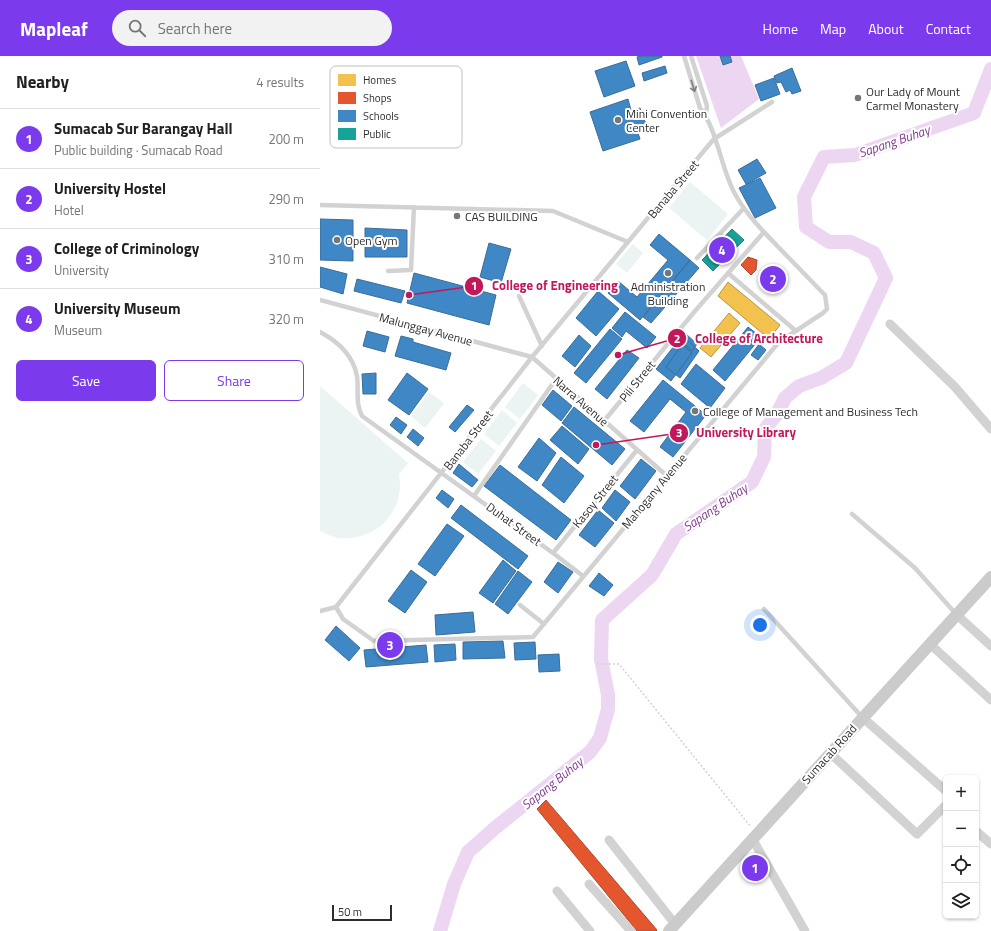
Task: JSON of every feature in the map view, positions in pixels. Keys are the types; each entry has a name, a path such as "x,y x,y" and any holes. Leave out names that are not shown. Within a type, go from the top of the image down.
{"main road":[{"name":"Sumacab Road","path":"672,928 862,717 931,645 991,577"}],"street":[{"path":"890,324 955,387 991,429"},
{"path":"957,615 991,646"},
{"path":"931,645 991,700"},
{"path":"862,717 943,788"},
{"path":"830,753 917,834 943,809"},
{"path":"979,834 991,844"},
{"path":"755,837 805,931"},
{"path":"609,840 672,928"},
{"path":"589,884 632,931"},
{"path":"557,891 590,931"}],"lane":[{"name":"Mahogany Avenue","path":"684,56 700,108 706,114"},
{"name":"Mahogany Avenue","path":"336,607 343,619 374,642 533,637 779,342 823,314 827,309 826,295 764,232 744,208 734,192 706,114 707,106 691,56"},
{"name":"Banaba Street","path":"336,607 443,473 532,357 714,139 772,102"},
{"path":"320,205 553,211 628,242"},
{"path":"388,271 411,270 414,207"},
{"path":"697,258 744,208"},
{"name":"Pili Street","path":"604,421 764,232"},
{"path":"728,273 796,331"},
{"path":"519,296 542,346"},
{"name":"Malunggay Avenue","path":"320,300 532,357"},
{"name":"Duhat Street","path":"320,332 332,338 348,356 356,376 358,408 362,416 443,473 583,576"},
{"name":"Narra Avenue","path":"532,357 667,476"},
{"path":"474,496 556,379"},
{"name":"Kasoy Street","path":"553,553 637,450"},
{"path":"852,514 915,568 957,615"},
{"path":"520,605 544,624"},
{"path":"320,611 336,607"},
{"path":"764,609 862,717"}],"path":[{"path":"597,664 619,664 755,837"}],"shaded area":[{"path":"696,56 741,56 759,99 721,128"},
{"path":"690,182 728,214 707,240 669,208"},
{"path":"633,244 643,253 627,273 616,264"},
{"path":"523,383 538,395 520,419 505,407"},
{"path":"320,386 408,463 399,474 400,488 398,501 393,512 385,522 375,530 364,535 352,538 338,538 320,531"},
{"path":"429,392 444,403 425,428 411,416"},
{"path":"502,410 517,423 499,446 484,434"},
{"path":"481,439 496,451 478,474 463,462"}],"building: Homes":[{"path":"728,282 780,325 769,339 718,296"},
{"path":"729,313 740,323 711,357 700,348"}],"building: Shops":[{"path":"748,257 757,260 756,270 751,275 741,265"},
{"path":"546,800 657,930 656,931 637,931 537,809"}],"building: Schools":[{"path":"720,56 730,56 732,62 723,65"},
{"path":"637,57 662,57 639,65"},
{"path":"626,61 635,86 604,97 595,71"},
{"path":"665,66 667,73 644,81 642,73"},
{"path":"792,68 801,91 792,94 790,90 786,92 781,82 777,83 774,76"},
{"path":"774,78 780,94 761,101 755,85"},
{"name":"Mini Convention Center","path":"628,99 631,110 640,108 647,127 637,130 640,139 603,151 590,112"},
{"path":"757,159 766,173 746,184 738,170"},
{"path":"760,178 776,208 755,218 739,188"},
{"name":"Open Gym","path":"320,219 353,220 353,261 320,260"},
{"path":"365,228 407,230 407,257 365,257"},
{"name":"Administration Building","path":"659,234 690,260 640,320 608,293 618,281 637,297 668,260 650,245"},
{"path":"489,243 511,249 501,283 480,277"},
{"path":"690,260 699,268 651,323 643,317"},
{"path":"320,267 347,274 343,294 320,287"},
{"path":"414,273 496,295 489,325 407,303"},
{"path":"357,279 405,291 401,303 354,291"},
{"path":"598,291 619,309 596,336 576,318"},
{"path":"625,312 656,337 647,348 626,331 622,337 612,328"},
{"path":"748,327 761,337 725,381 713,370"},
{"path":"610,329 622,339 586,383 574,373"},
{"path":"367,331 389,337 385,352 363,346"},
{"path":"686,334 697,344 692,351 681,341"},
{"path":"579,335 591,346 575,367 562,356"},
{"path":"401,336 413,339 413,342 451,353 446,370 395,356"},
{"path":"686,339 699,351 680,378 666,367"},
{"path":"678,341 692,353 671,381 656,369"},
{"path":"759,344 766,350 758,360 751,355"},
{"path":"627,350 639,358 607,399 595,389"},
{"path":"696,364 725,388 710,408 681,384"},
{"path":"376,373 376,394 363,394 362,374"},
{"path":"407,373 428,389 409,415 388,400"},
{"path":"663,380 706,415 673,457 660,447 686,412 670,399 644,432 630,421"},
{"path":"553,390 572,406 561,421 542,405"},
{"path":"467,405 474,410 455,432 449,427"},
{"path":"574,407 625,449 612,465 562,423"},
{"path":"396,417 407,425 401,434 390,425"},
{"path":"562,426 589,449 578,464 550,440"},
{"path":"413,429 424,438 418,446 407,437"},
{"path":"539,438 556,453 537,481 518,467"},
{"path":"561,457 584,476 564,503 542,485"},
{"path":"641,459 656,471 635,499 620,486"},
{"path":"459,464 478,480 472,487 453,473"},
{"path":"500,465 571,520 556,540 484,486"},
{"path":"442,490 454,499 448,508 436,498"},
{"path":"615,490 630,502 616,521 602,508"},
{"path":"461,505 528,556 518,569 451,518"},
{"path":"598,510 614,523 595,547 579,535"},
{"path":"447,524 464,536 435,576 418,564"},
{"path":"503,560 516,571 493,603 479,593"},
{"path":"558,562 573,572 558,593 544,582"},
{"path":"411,570 427,582 405,613 388,601"},
{"path":"518,571 532,582 508,614 495,604"},
{"path":"599,573 613,585 604,596 589,586"},
{"path":"473,612 475,632 436,635 435,615"},
{"path":"336,626 360,648 349,661 325,640"},
{"path":"503,641 505,658 463,659 463,642"},
{"path":"535,642 536,659 515,660 514,643"},
{"path":"455,644 456,660 435,662 434,645"},
{"path":"426,645 428,662 366,667 364,650"},
{"path":"559,654 560,671 539,672 538,655"}],"building: Public":[{"path":"732,229 744,240 713,271 702,260"},
{"path":"759,856 768,870 752,880 743,866"}],"waterway":[{"name":"Sapang Buhay","path":"440,931 454,884 468,852 495,828 590,752 600,738 608,709 608,695 601,659 602,620 652,575 676,534 752,482 764,457 765,429 777,414 785,398 799,386 821,378 846,363 886,278 874,253 851,242 829,242 806,227 804,197 824,157 855,155 974,113 991,69"}],"place":[{"name":"Our Lady of Mount Carmel Monastery","path":"858,98"},
{"name":"Mini Convention Center","path":"618,120"},
{"name":"CAS BUILDING","path":"457,216"},
{"name":"Open Gym","path":"337,240"},
{"name":"University Museum","path":"722,250"},
{"name":"Administration Building","path":"668,273"},
{"name":"University Hostel","path":"773,279"},
{"name":"College of Engineering","path":"409,295"},
{"name":"College of Architecture","path":"618,355"},
{"name":"College of Management and Business Tech","path":"695,411"},
{"name":"University Library","path":"596,445"},
{"name":"College of Criminology","path":"390,645"},
{"name":"Sumacab Sur Barangay Hall","path":"755,868"}]}
